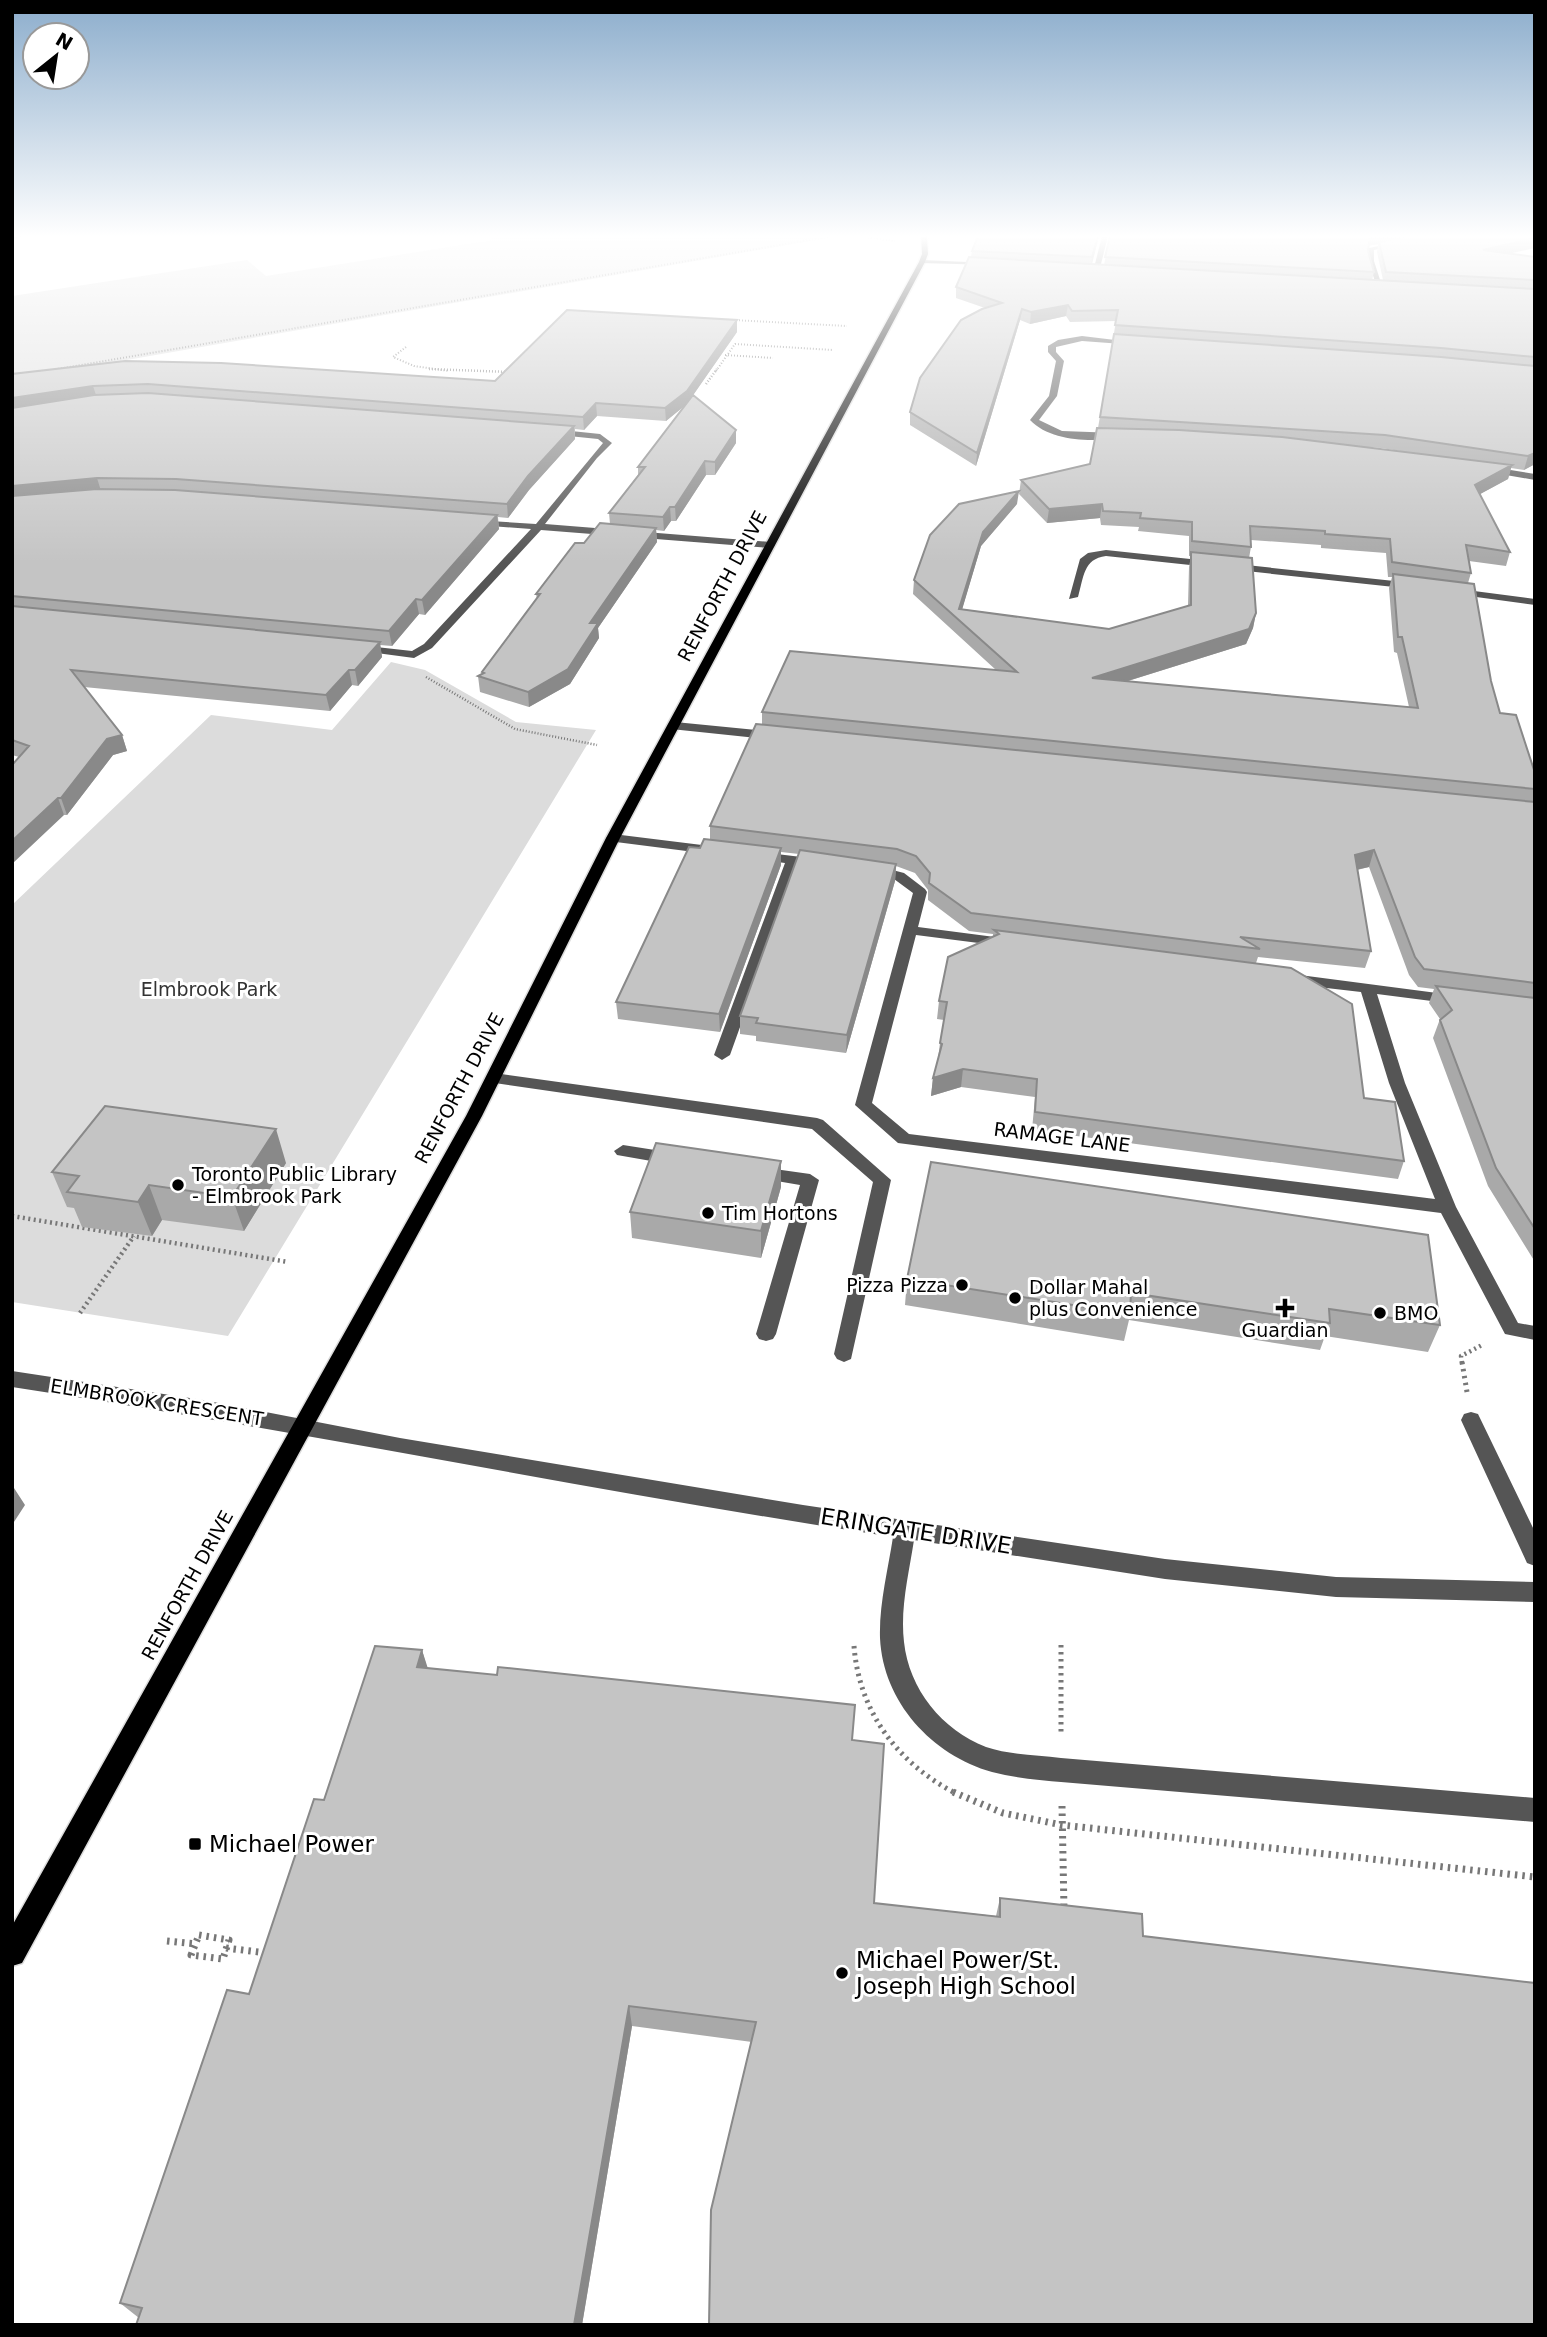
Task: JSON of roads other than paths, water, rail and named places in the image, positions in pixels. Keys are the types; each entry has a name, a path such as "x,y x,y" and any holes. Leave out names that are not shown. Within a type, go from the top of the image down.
{"main road":[{"name":"RENFORTH DRIVE","path":"12,1953 494,1078 613,838 877,345"}],"street":[{"path":"1054,345 1052,352 1060,360 1053,396 1034,420 1041,428 1067,434 1125,436"},
{"path":"346,647 414,655 428,646 538,527 594,456 608,443 600,437 537,431"},
{"path":"1476,467 1535,477"},
{"path":"469,521 770,545"},
{"path":"1073,597 1084,561 1092,555 1107,553 1422,587"},
{"path":"1435,589 1535,602"},
{"path":"675,726 792,737"},
{"path":"613,838 829,864"},
{"path":"722,1055 793,860"},
{"name":"RAMAGE LANE","path":"853,867 890,871 908,878 920,892 863,1105 904,1139 1447,1207"},
{"path":"910,930 1020,944"},
{"path":"1270,976 1473,1002"},
{"path":"1367,988 1397,1083 1447,1207 1512,1328 1535,1333"},
{"path":"494,1078 817,1124 882,1181 844,1354"},
{"path":"623,1151 690,1161"},
{"path":"743,1170 810,1180 766,1335"},
{"name":"ELMBROOK CRESCENT","path":"12,1379 203,1408 302,1427"},
{"path":"1471,1420 1535,1556"},
{"name":"ERINGATE DRIVE","path":"302,1427 905,1530 1165,1569 1291,1583 1382,1589 1535,1592"},
{"path":"905,1530 892,1640 895,1666 904,1691 938,1730 981,1757 1006,1764 1061,1770 1535,1810"}],"place":[{"name":"Toronto Public Library - Elmbrook Park","path":"178,1185"},
{"name":"Tim Hortons","path":"708,1213"},
{"name":"Pizza Pizza","path":"962,1285"},
{"name":"Dollar Mahal plus Convenience","path":"1015,1298"},
{"name":"Guardian","path":"1285,1308"},
{"name":"BMO","path":"1380,1313"},
{"name":"Michael Power","path":"195,1844"},
{"name":"Michael Power/St. Joseph High School","path":"842,1973"}],"park label":[{"name":"Elmbrook Park","path":"209,989"}]}
